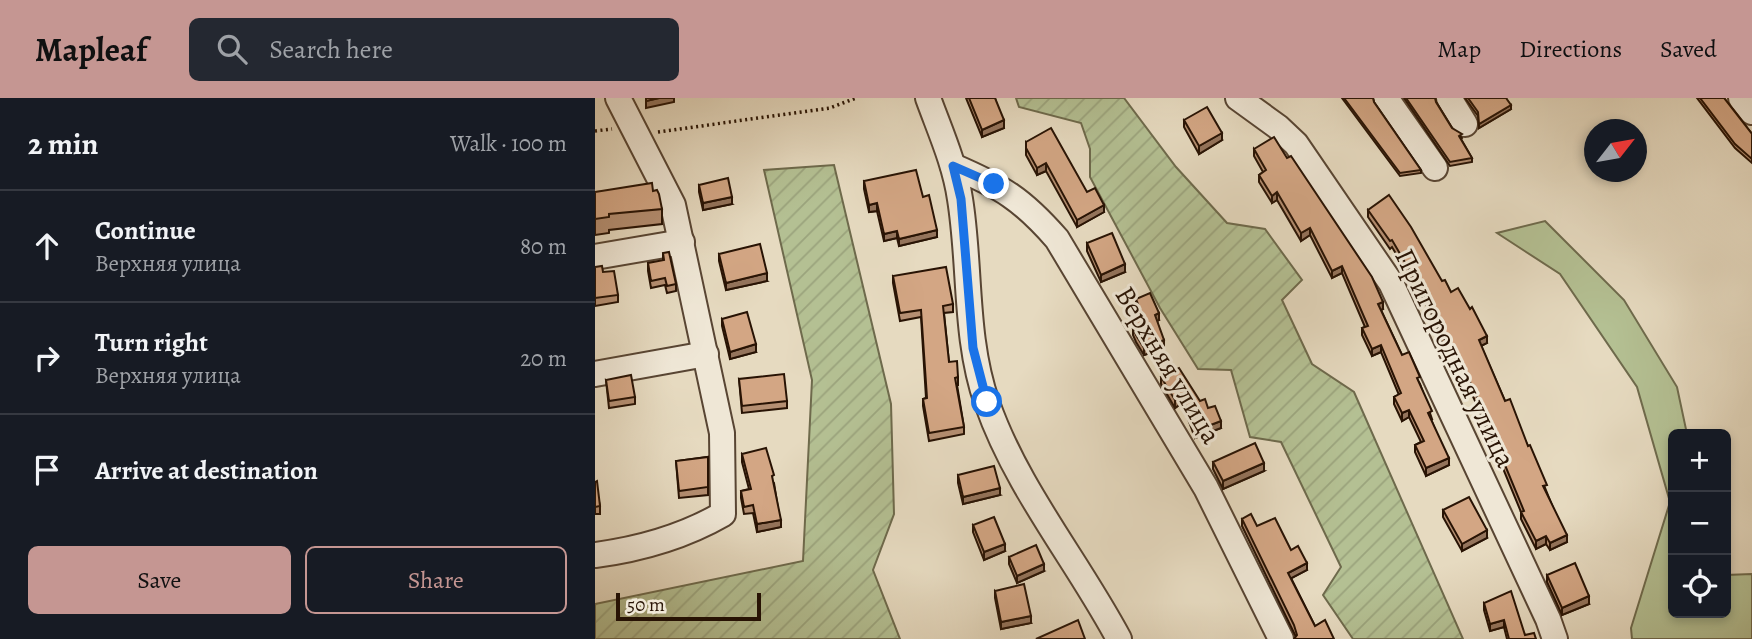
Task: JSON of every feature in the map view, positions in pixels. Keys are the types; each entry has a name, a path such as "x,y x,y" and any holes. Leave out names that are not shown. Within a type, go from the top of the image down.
{"street":[{"path":"595,555 635,550 696,529 723,514 722,433 673,205 618,98"},
{"path":"928,98 953,166 961,199 973,348 987,402 1008,452 1119,639"},
{"name":"Пригородная улица","path":"1238,98 1278,127 1296,144 1391,283 1555,639"},
{"path":"1386,98 1435,168"},
{"path":"1449,98 1465,124"},
{"path":"1741,98 1752,112"},
{"name":"Верхняя улица","path":"953,166 994,184 1017,198 1037,215 1057,239 1206,488 1281,639"},
{"path":"595,257 682,242"},
{"path":"595,374 706,354"}],"path":[{"path":"636,135 829,108 856,98"}],"green space":[{"path":"1016,98 1124,98 1176,167 1227,223 1265,229 1302,280 1282,300 1312,364 1354,392 1463,639 1353,639 1323,595 1341,567 1281,442 1250,437 1231,370 1198,369 1160,308 1090,177 1090,149 1081,123 1019,107"},
{"path":"834,165 891,404 894,514 873,570 900,639 595,639 595,604 803,561 812,380 764,170"},
{"path":"1545,221 1624,300 1677,387 1686,429 1668,429 1668,495 1637,387 1560,274 1497,233"},
{"path":"1668,508 1668,618 1731,618 1731,575 1752,574 1752,639 1632,639 1631,628"}],"building":[{"path":"969,98 995,98 1004,120 982,130"},
{"path":"1344,98 1373,98 1421,170 1400,173"},
{"path":"1406,98 1435,98 1452,128 1462,134 1459,136 1472,158 1450,162"},
{"path":"1468,98 1506,98 1511,105 1479,124 1478,112"},
{"path":"1700,98 1724,98 1752,134 1752,159 1735,144"},
{"path":"1207,107 1222,133 1199,146 1184,120"},
{"path":"1051,128 1087,192 1095,188 1104,205 1077,220 1046,163 1037,168 1026,148 1026,142"},
{"path":"1274,137 1287,158 1291,156 1372,277 1383,302 1378,304 1402,355 1409,352 1432,411 1428,413 1449,458 1426,468 1415,445 1424,441 1409,410 1402,413 1394,397 1401,393 1381,345 1372,349 1362,328 1368,326 1342,266 1332,271 1310,228 1301,233 1277,192 1272,196 1259,175 1266,170 1254,149"},
{"path":"916,170 923,197 929,195 937,230 899,239 897,231 884,234 877,203 869,205 864,181"},
{"path":"728,178 732,197 703,203 699,185"},
{"path":"652,183 653,191 657,190 659,194 662,209 609,214 609,217 595,219 595,192"},
{"path":"1389,195 1442,281 1445,280 1451,292 1458,288 1470,309 1472,307 1487,336 1479,340 1505,401 1510,399 1547,485 1543,486 1567,535 1550,543 1546,536 1536,541 1521,512 1524,511 1453,346 1449,348 1437,326 1441,324 1392,240 1390,241 1368,210"},
{"path":"1112,233 1125,264 1101,275 1087,243"},
{"path":"760,244 767,273 726,283 719,254"},
{"path":"669,252 676,284 667,286 665,278 651,281 648,263 664,260 663,253"},
{"path":"602,266 603,272 614,271 618,295 595,298 595,267"},
{"path":"946,267 953,304 943,306 949,362 957,361 958,377 955,378 964,427 929,433 923,399 927,398 921,310 900,313 893,276"},
{"path":"1150,293 1159,313 1155,315 1164,340 1144,348 1133,328 1136,327 1130,313 1140,309 1136,299"},
{"path":"747,312 756,344 730,352 722,319"},
{"path":"1179,368 1200,401 1205,399 1208,408 1215,406 1221,421 1195,431 1182,396 1175,400 1161,377"},
{"path":"784,374 787,401 742,406 739,379"},
{"path":"631,375 635,397 609,401 606,380"},
{"path":"1255,443 1264,463 1223,481 1213,462"},
{"path":"766,448 774,475 772,476 781,520 757,524 753,505 744,507 741,491 751,489 742,454"},
{"path":"708,457 708,487 679,491 676,461"},
{"path":"994,466 1000,488 963,497 958,475"},
{"path":"597,481 600,506 595,507 595,482"},
{"path":"1469,497 1487,530 1462,544 1443,510"},
{"path":"1251,514 1257,526 1275,518 1291,550 1298,546 1307,563 1288,573 1315,626 1325,620 1334,639 1294,639 1297,635 1294,625 1242,519"},
{"path":"994,517 1005,544 984,552 973,525"},
{"path":"1036,545 1044,564 1017,576 1009,557"},
{"path":"1575,563 1589,596 1562,608 1547,575"},
{"path":"1024,584 1031,616 1001,622 995,591"},
{"path":"1511,591 1525,635 1534,633 1536,639 1509,639 1504,620 1490,624 1484,603"},
{"path":"1078,620 1085,639 1036,639"}],"route":[{"path":"987,402 973,348 961,199 953,166 994,184"}]}
